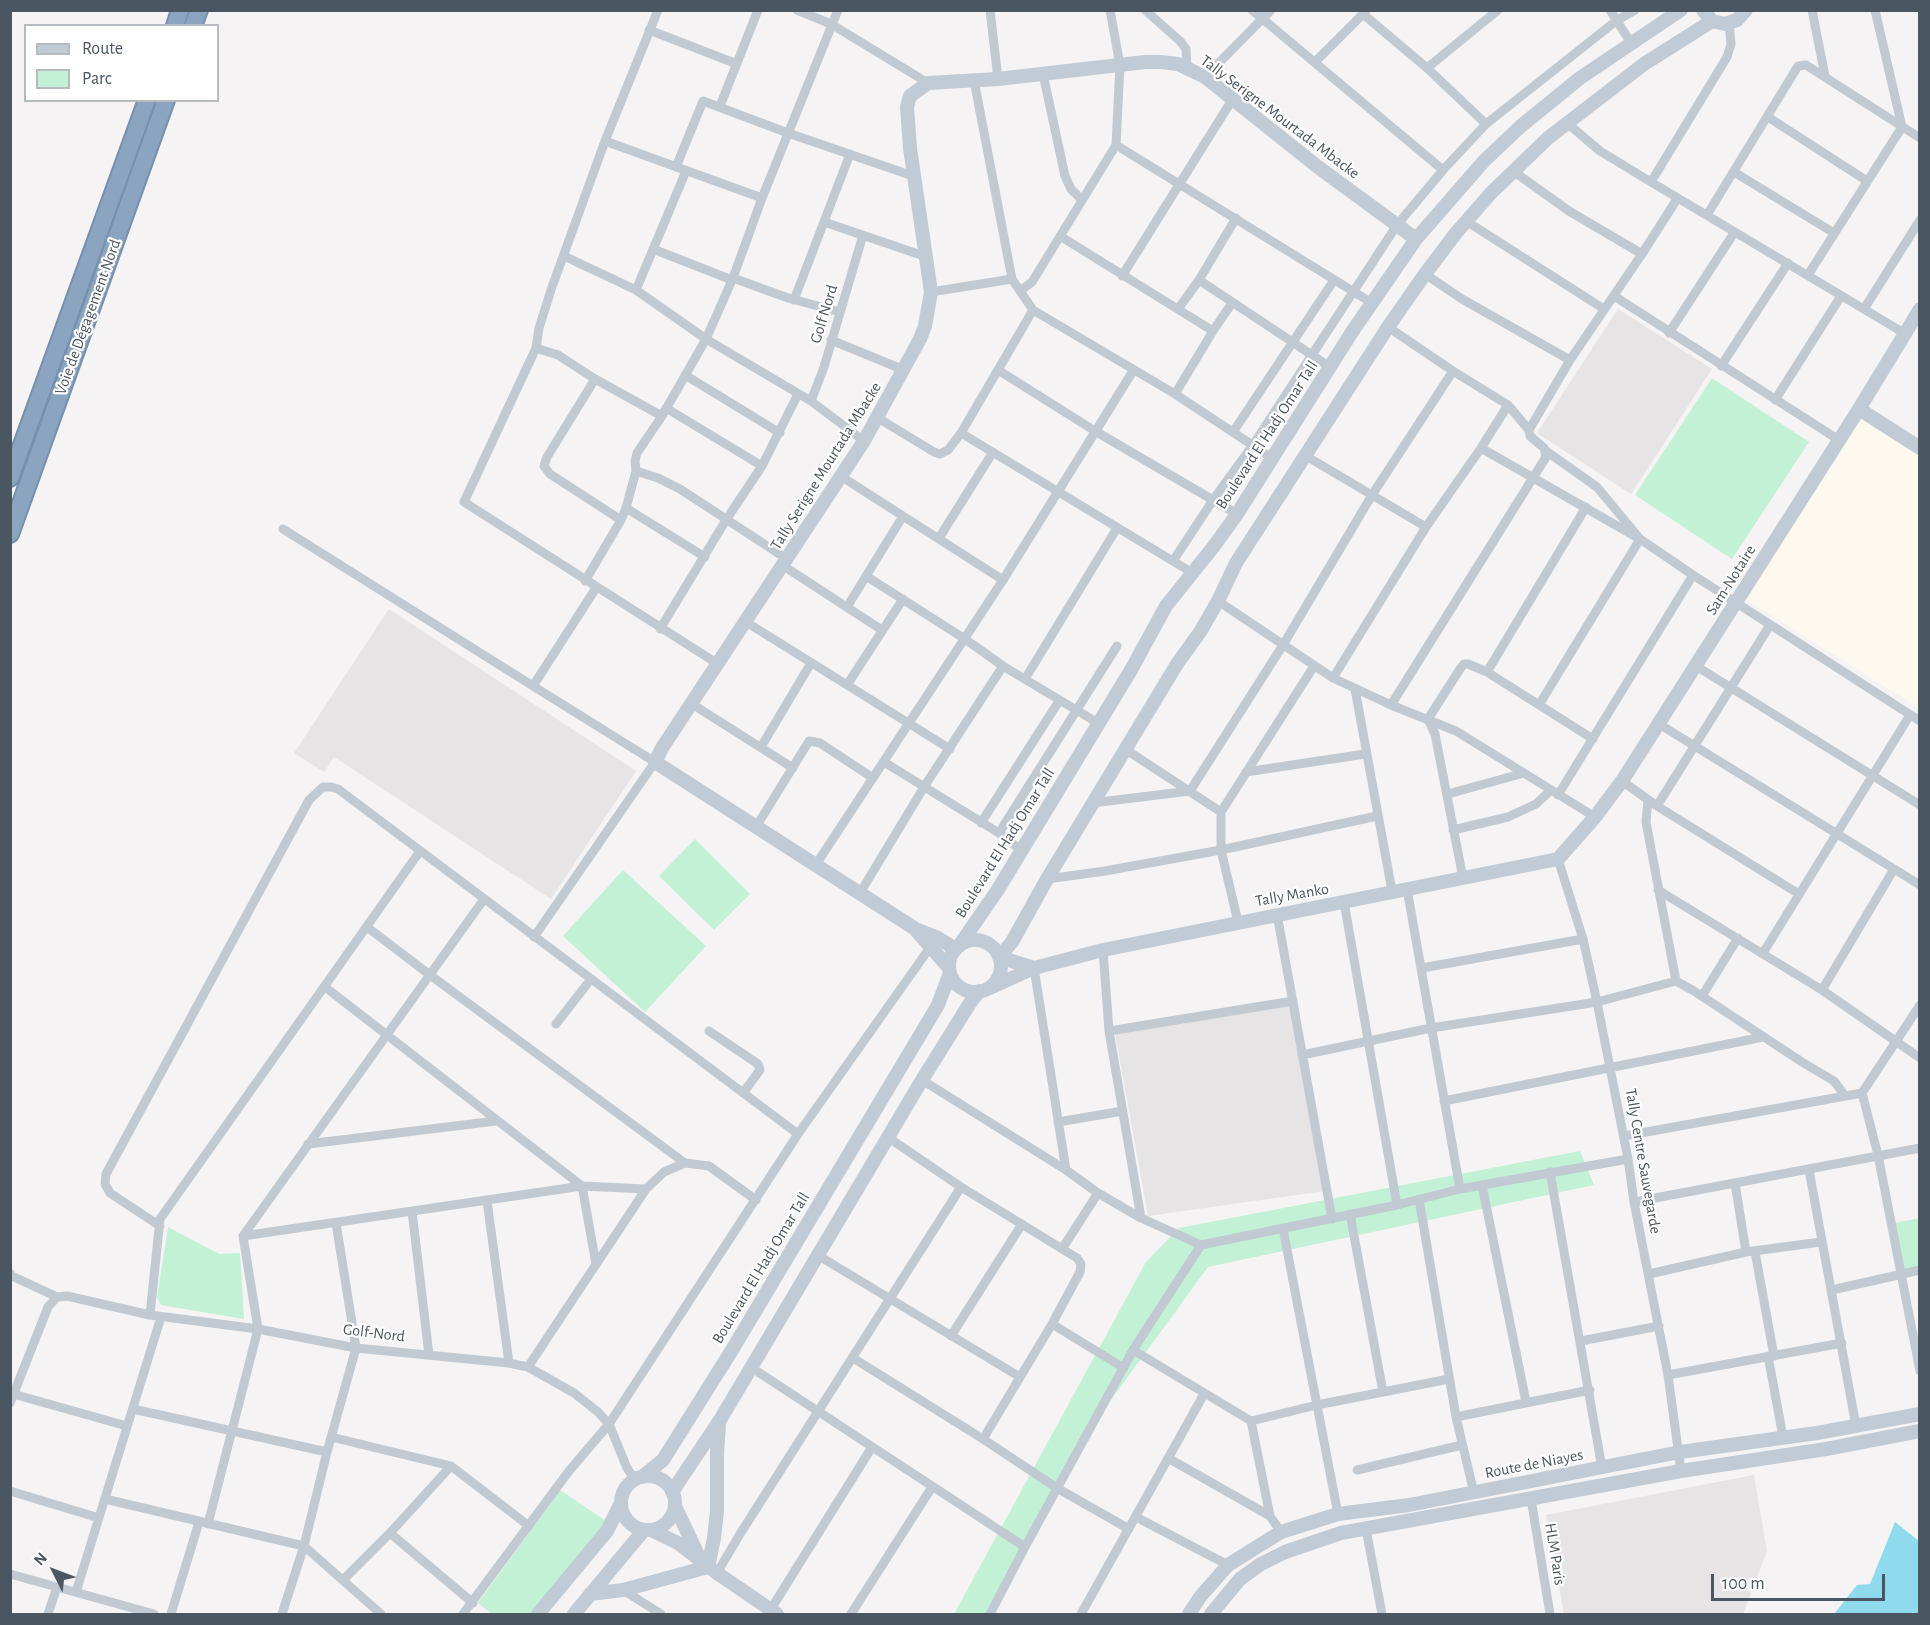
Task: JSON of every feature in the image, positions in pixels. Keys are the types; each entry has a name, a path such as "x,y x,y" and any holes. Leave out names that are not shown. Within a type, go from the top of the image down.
{"highway":[{"name":"Voie de Dégagement Nord","path":"10,478 146,102"},
{"name":"Voie de Dégagement Nord","path":"10,534 165,102"}],"main road":[{"name":"Boulevard El Hadj Omar Tall","path":"957,947 997,891 1131,670 1166,606 1237,514 1330,367 1416,239 1484,161 1521,126 1573,83 1681,10"},
{"path":"999,957 1012,942 1047,879 1176,664 1200,632 1236,563 1388,327 1466,221 1548,138 1707,16 1720,24 1729,23 1741,18 1746,11"},
{"name":"Tally Serigne Mourtada Mbacke","path":"655,762 784,562 842,477 878,418 926,326 931,292 913,176 907,103 912,93 928,83 998,79 1119,64 1161,62 1178,64 1205,77 1232,100 1416,239"},
{"name":"Sam-Notaire","path":"1558,859 1595,817 1622,781 1859,409 1920,309"},
{"path":"1859,409 1920,448"},
{"path":"655,762 914,928 957,947"},
{"name":"Tally Manko","path":"985,989 1034,968 1103,950 1558,859"},
{"path":"914,928 950,970"},
{"path":"672,1492 752,1368 970,1003 995,983 1001,970 999,957 993,947 982,941 970,941 957,947 951,958 952,979 962,988 972,992 985,989"},
{"path":"999,957 1034,968"},
{"name":"Boulevard El Hadj Omar Tall","path":"538,1614 607,1531 625,1490 663,1460 732,1350 938,1005 950,970"},
{"name":"Route de Niayes","path":"1189,1614 1228,1564 1281,1532 1338,1514 1409,1505 1680,1452 1856,1426 1920,1414"},
{"path":"709,1567 717,1511 717,1453 720,1420"},
{"name":"Route de Niayes","path":"1211,1614 1240,1579 1261,1564 1285,1552 1341,1533 1681,1471 1826,1449 1920,1431"},
{"path":"638,1479 660,1479 672,1492 675,1506 709,1567"},
{"path":"621,1503 623,1513 635,1527 678,1543 774,1612"},
{"path":"574,1614 648,1530 667,1522 675,1506"},
{"path":"590,1594 623,1590 709,1567"}],"street":[{"path":"658,10 605,141 543,313 536,348 464,502 718,664"},
{"path":"720,106 758,10"},
{"path":"797,10 831,24 928,83"},
{"path":"585,581 626,508 636,471 634,461 637,453 664,412 706,339 733,279 762,198 838,10"},
{"path":"990,10 998,79"},
{"path":"1020,291 1032,282 1116,145 1119,64 1110,10"},
{"path":"1146,10 1180,41 1186,50 1187,68"},
{"path":"1252,10 1443,170"},
{"path":"1205,77 1271,10"},
{"path":"1427,68 1498,10"},
{"path":"1610,10 1631,43"},
{"path":"1173,561 1253,445 1397,225 1443,170 1486,124 1616,21 1635,10"},
{"path":"1812,10 1825,76"},
{"path":"1808,275 1902,127 1875,10"},
{"path":"1315,62 1365,12 1486,124"},
{"path":"1651,182 1727,57 1731,44 1729,23"},
{"path":"649,30 737,64"},
{"path":"1707,215 1798,66 1806,65 1825,76 1920,138"},
{"path":"1043,74 1065,176 1071,189 1082,200"},
{"path":"974,80 1012,279 1033,310 1175,394 1272,458"},
{"path":"1122,276 1232,100"},
{"path":"676,167 701,102 705,101 788,133 913,176"},
{"path":"1768,117 1867,181"},
{"path":"1567,123 1600,151 1677,199 1904,333"},
{"path":"605,141 762,198"},
{"path":"1116,145 1372,303"},
{"path":"794,300 850,154"},
{"path":"636,290 686,171"},
{"path":"1513,171 1569,211 1642,254"},
{"path":"1734,172 1834,233"},
{"path":"1529,430 1570,360 1677,199"},
{"path":"1178,309 1199,280 1236,218"},
{"path":"1864,309 1920,220"},
{"path":"1466,221 1604,309"},
{"path":"824,222 927,257"},
{"path":"1669,333 1734,232"},
{"name":"Golf Nord","path":"811,401 863,235"},
{"path":"1060,236 1213,330"},
{"path":"653,249 794,300 840,312"},
{"path":"564,256 636,290 706,339 811,401 864,441"},
{"path":"1721,366 1788,263"},
{"path":"1425,274 1570,360"},
{"path":"931,292 1012,279"},
{"path":"1199,280 1330,367"},
{"path":"1233,432 1334,280"},
{"path":"1614,296 1839,440"},
{"path":"1775,400 1841,296"},
{"path":"1175,394 1232,303"},
{"path":"878,418 934,452 940,454 948,450 961,433 1033,310"},
{"path":"1388,327 1508,405 1529,430 1530,436 1546,451 1597,487 1640,539"},
{"path":"831,340 904,370"},
{"path":"536,348 558,355 595,379 664,412 762,466"},
{"path":"998,370 1095,431 1237,514"},
{"path":"815,866 1003,580 1133,370"},
{"path":"1190,791 1283,645 1372,495 1453,371"},
{"path":"686,375 780,433"},
{"path":"595,379 547,457 544,466 550,474 621,520"},
{"path":"660,629 726,520 762,466 798,394"},
{"path":"1333,678 1426,527 1508,405"},
{"path":"961,433 1191,572"},
{"path":"1481,448 1640,539 1920,721"},
{"path":"1391,705 1546,457 1546,451"},
{"path":"939,538 993,452"},
{"path":"1306,456 1426,527"},
{"path":"636,471 658,478 680,489 882,630"},
{"path":"842,477 1003,580"},
{"path":"1487,672 1586,507"},
{"path":"626,508 705,557"},
{"path":"847,607 903,516"},
{"path":"1025,679 1117,528"},
{"path":"283,529 655,762 534,937"},
{"path":"1539,705 1640,539"},
{"path":"1454,830 1508,817 1554,793 1593,739 1693,575"},
{"path":"866,576 1003,666 1098,723"},
{"path":"533,686 596,588"},
{"path":"847,685 903,599"},
{"path":"1218,601 1333,678 1391,705 1456,730 1595,817"},
{"path":"746,622 950,749"},
{"path":"1657,806 1770,625"},
{"path":"999,833 1117,646"},
{"path":"761,747 812,663"},
{"path":"1428,719 1462,665 1468,664 1487,672 1593,739"},
{"path":"860,893 924,787 1003,666"},
{"path":"1238,922 1221,849 1221,812 1314,666"},
{"path":"1696,666 1920,805"},
{"path":"1355,689 1392,891"},
{"path":"981,824 1059,701"},
{"path":"692,704 793,768"},
{"path":"1763,953 1910,715"},
{"path":"1428,719 1435,734 1463,878"},
{"path":"1659,724 1920,885"},
{"path":"756,827 808,742 815,741 873,778"},
{"path":"1125,748 1221,812"},
{"path":"1246,772 1365,753"},
{"path":"884,762 999,833 1022,850"},
{"path":"1448,794 1524,773"},
{"path":"1622,781 1657,806 1799,894"},
{"path":"160,1226 110,1193 105,1184 106,1174 309,800 323,787 338,789 798,1134"},
{"path":"1092,803 1190,791"},
{"path":"1648,800 1646,822 1676,981"},
{"path":"1047,879 1105,871 1221,849 1377,816"},
{"path":"150,1315 160,1219 420,851"},
{"name":"Tally Centre Sauvegarde","path":"1558,859 1584,939 1624,1136 1634,1202 1668,1375 1681,1471"},
{"path":"1822,990 1894,869"},
{"path":"1407,889 1460,1189"},
{"path":"1658,890 1822,990 1920,1058"},
{"path":"171,1614 232,1431 258,1329 243,1236 484,899"},
{"path":"1344,902 1397,1205"},
{"path":"1277,915 1332,1219"},
{"path":"367,927 685,1163 709,1166 756,1200"},
{"path":"1702,996 1738,938"},
{"path":"1422,968 1584,939"},
{"path":"463,1614 569,1471 609,1424 798,1134 931,946"},
{"path":"1103,950 1109,1031 1142,1218"},
{"path":"1034,968 1066,1170"},
{"path":"556,1024 591,979"},
{"path":"1302,1055 1431,1028 1597,1002 1676,981 1834,1081 1845,1096"},
{"path":"325,987 582,1186 596,1264"},
{"path":"1109,1031 1293,1001"},
{"path":"1624,1136 1862,1093 1920,1005"},
{"path":"709,1031 758,1064 760,1070 744,1093"},
{"path":"1444,1101 1763,1037"},
{"path":"922,1080 1066,1170 1098,1193 1142,1218 1201,1245 1397,1205 1460,1189 1628,1159"},
{"path":"1862,1093 1878,1155 1920,1371"},
{"path":"1058,1122 1123,1111"},
{"path":"308,1144 496,1120"},
{"path":"890,1138 961,1187 1077,1258 1082,1267 1052,1324 983,1439"},
{"path":"1634,1202 1920,1148"},
{"path":"528,1367 646,1189 664,1172 685,1163"},
{"path":"1809,1170 1856,1426"},
{"path":"1550,1172 1602,1468"},
{"path":"1735,1183 1771,1356 1783,1437"},
{"path":"1482,1185 1526,1402"},
{"path":"243,1236 582,1186 646,1189"},
{"path":"709,1567 740,1534 961,1187"},
{"path":"1062,1250 1098,1193"},
{"path":"1419,1199 1456,1417 1474,1493"},
{"path":"487,1201 509,1363"},
{"path":"412,1211 429,1355"},
{"path":"1350,1214 1383,1392"},
{"path":"282,1614 304,1546 356,1348 336,1223"},
{"path":"951,1336 1022,1224"},
{"path":"1283,1229 1338,1514"},
{"path":"1648,1274 1751,1252 1821,1242"},
{"path":"990,1614 1024,1547 1133,1350 1201,1245"},
{"path":"819,1256 1020,1377"},
{"path":"1832,1290 1920,1270"},
{"name":"Golf-Nord","path":"10,1274 57,1297 67,1296 161,1317 258,1329 356,1348 509,1363 528,1367 581,1398 598,1412 609,1424 627,1468 638,1479"},
{"path":"57,1297 48,1307 12,1398 128,1426"},
{"path":"76,1592 161,1317"},
{"path":"1052,1324 1124,1368"},
{"path":"1581,1341 1659,1326"},
{"path":"1668,1375 1842,1343"},
{"path":"1133,1350 1251,1421 1317,1405 1449,1379"},
{"path":"853,1358 1057,1488 1129,1529"},
{"path":"752,1368 1024,1547"},
{"path":"1456,1417 1590,1390"},
{"path":"1081,1614 1204,1394"},
{"path":"133,1409 327,1452"},
{"path":"1251,1421 1270,1516 1281,1532"},
{"path":"331,1437 451,1466 529,1526"},
{"path":"1358,1470 1462,1445"},
{"path":"774,1612 872,1447"},
{"path":"1168,1458 1270,1516"},
{"path":"343,1580 451,1466"},
{"path":"851,1614 932,1486"},
{"path":"10,1491 99,1518"},
{"path":"105,1499 304,1546 381,1614"},
{"name":"HLM Paris","path":"1531,1499 1550,1614"},
{"path":"1136,1517 1228,1564"},
{"path":"1366,1530 1382,1614"},
{"path":"390,1533 473,1603"},
{"path":"10,1574 154,1614"},
{"path":"48,1614 57,1587"},
{"path":"623,1590 661,1614"}],"shaded area":[{"path":"1618,309 1712,369 1631,494 1537,433"},
{"path":"1862,414 1919,450 1919,708 1747,600"},
{"path":"389,609 636,771 551,899 334,757 324,772 294,753"},
{"path":"1291,1004 1325,1191 1148,1216 1115,1033"},
{"path":"1754,1475 1767,1551 1743,1614 1564,1614 1546,1515"}],"green space":[{"path":"1712,378 1809,442 1732,559 1635,495"},
{"path":"695,839 750,894 714,930 659,876"},
{"path":"623,870 706,946 645,1012 563,936"},
{"path":"1580,1151 1594,1185 1208,1267 1089,1430 991,1614 954,1614 1146,1262 1179,1228"},
{"path":"1919,1218 1919,1269 1902,1273 1891,1224"},
{"path":"168,1227 219,1254 240,1253 244,1319 161,1305 157,1297"},
{"path":"560,1490 609,1523 535,1614 492,1614 478,1603"}],"water":[{"path":"1895,1522 1919,1541 1919,1614 1834,1614 1857,1585 1870,1584"}]}
